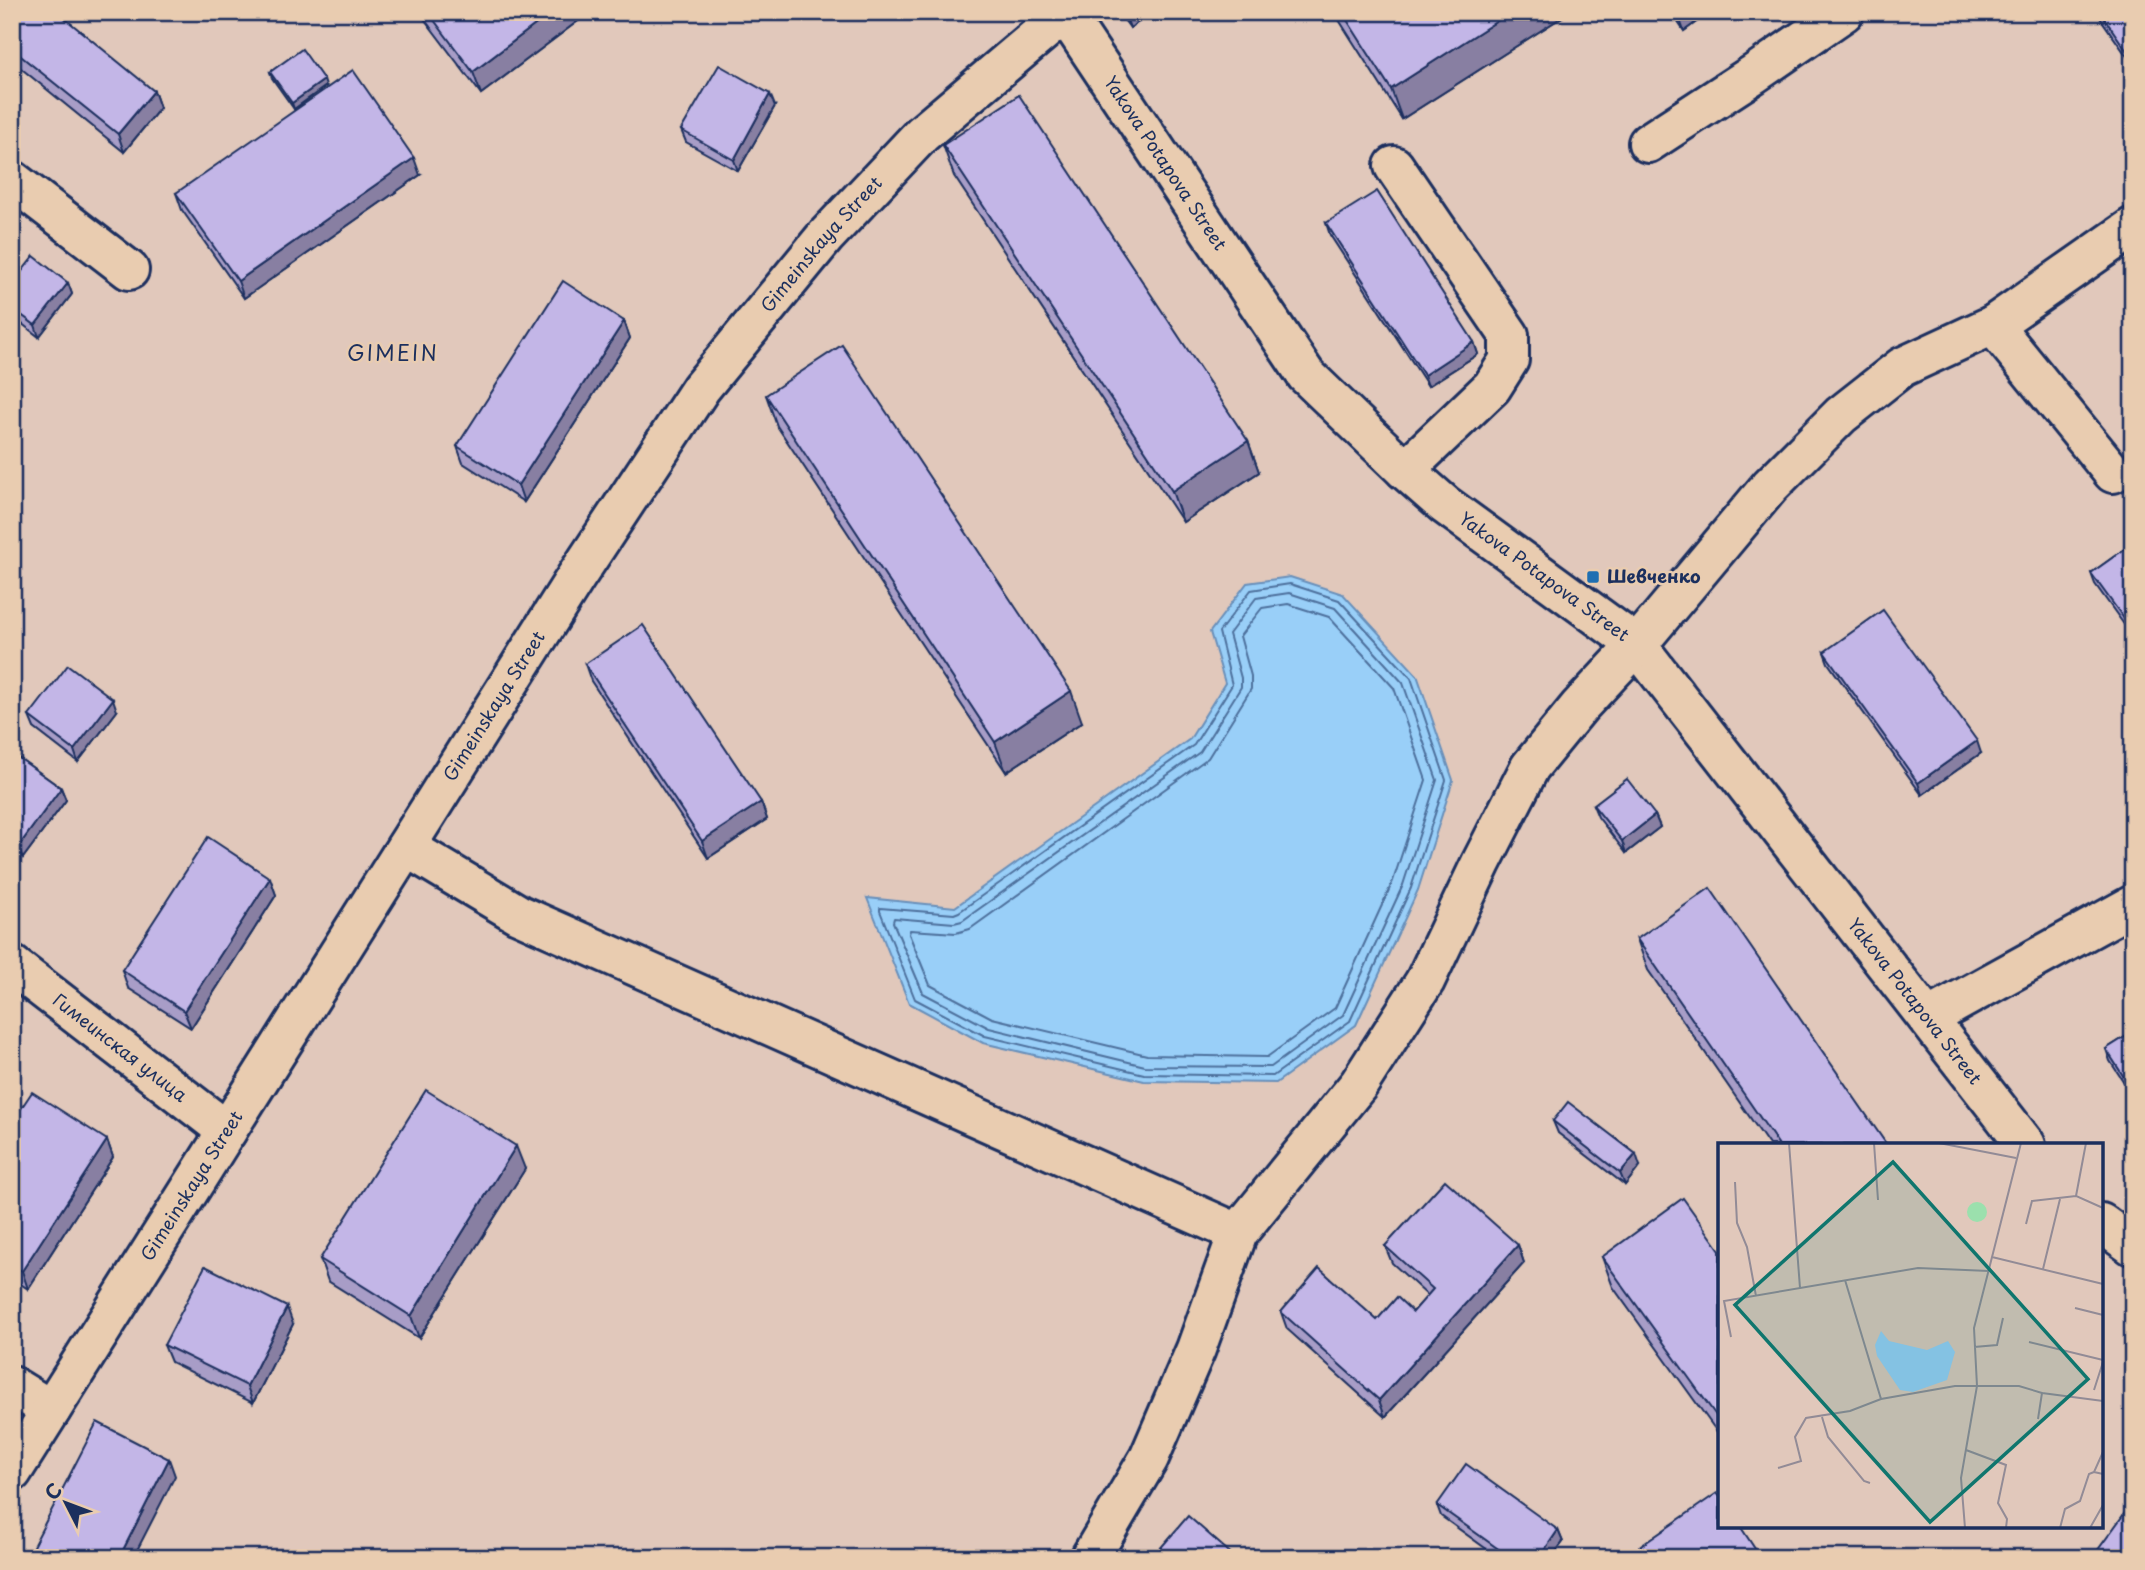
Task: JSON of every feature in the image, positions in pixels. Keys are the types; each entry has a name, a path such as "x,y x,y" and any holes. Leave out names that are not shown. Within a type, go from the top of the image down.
{"street":[{"path":"1648,143 1844,12"},
{"name":"Yakova Potapova Street","path":"1064,13 1306,375 1445,505 1637,645 2024,1143"},
{"name":"Gimeinskaya Street","path":"12,1472 576,577 701,388 825,237 922,134 1064,13"},
{"path":"1394,166 1509,335 1509,360 1492,387 1405,470"},
{"path":"12,180 129,270"},
{"path":"1090,1558 1149,1458 1196,1349 1238,1233 1359,1084 1425,981 1530,767 1579,707 1637,645 1770,485 1841,415 1902,367 1993,325 2133,228"},
{"path":"1993,325 2113,472"},
{"path":"406,847 519,914 1238,1233"},
{"path":"1928,1018 2133,905"},
{"name":"Гимеинская улица","path":"12,965 227,1131"},
{"path":"2103,1224 2133,1246"},
{"path":"12,1386 51,1410"}],"water":[{"path":"1290,577 1343,594 1417,675 1453,780 1418,890 1356,1025 1276,1083 1144,1081 983,1043 909,1003 867,898 955,907 1190,739 1225,683 1210,632 1247,583"}],"building":[{"path":"12,12 57,12 154,91 118,134 12,49"},
{"path":"428,12 552,12 473,72"},
{"path":"1342,12 1511,12 1391,89"},
{"path":"2100,12 2133,12 2133,60"},
{"path":"302,49 324,80 292,103 270,72"},
{"path":"719,65 770,94 734,160 681,130"},
{"path":"353,70 414,158 238,281 176,193"},
{"path":"1019,95 1248,441 1172,491 943,145"},
{"path":"1377,191 1474,342 1424,375 1326,223"},
{"path":"34,256 68,283 35,325 12,308 12,284"},
{"path":"563,281 624,321 518,485 457,446"},
{"path":"842,345 1071,691 995,742 766,395"},
{"path":"2133,543 2133,631 2091,573"},
{"path":"1883,610 1977,741 1918,783 1824,652"},
{"path":"643,625 761,802 702,841 585,664"},
{"path":"68,665 113,699 74,750 29,716"},
{"path":"12,753 61,788 18,847 12,842"},
{"path":"1627,779 1655,815 1622,841 1593,805"},
{"path":"208,837 270,878 184,1011 122,970"},
{"path":"1710,888 1886,1143 1778,1143 1637,939"},
{"path":"2133,1032 2133,1091 2106,1049"},
{"path":"426,1090 516,1146 411,1316 320,1259"},
{"path":"32,1092 107,1140 22,1271 12,1265 12,1122"},
{"path":"1568,1102 1636,1154 1620,1173 1553,1121"},
{"path":"1445,1180 1518,1245 1379,1400 1281,1312 1319,1268 1377,1320 1397,1297 1413,1312 1433,1289 1385,1246"},
{"path":"1683,1198 1718,1247 1718,1418 1602,1257"},
{"path":"205,1266 287,1307 247,1386 164,1345"},
{"path":"97,1422 169,1459 119,1558 27,1558"},
{"path":"1466,1464 1558,1530 1539,1558 1511,1558 1437,1505"},
{"path":"1717,1493 1718,1528 1741,1528 1761,1558 1625,1558"},
{"path":"2132,1503 2133,1558 2092,1558"},
{"path":"1188,1516 1236,1558 1152,1558"}],"place":[{"name":"Шевченко","path":"1593,577"}],"district":[{"name":"GIMEIN","path":"393,354"}]}
